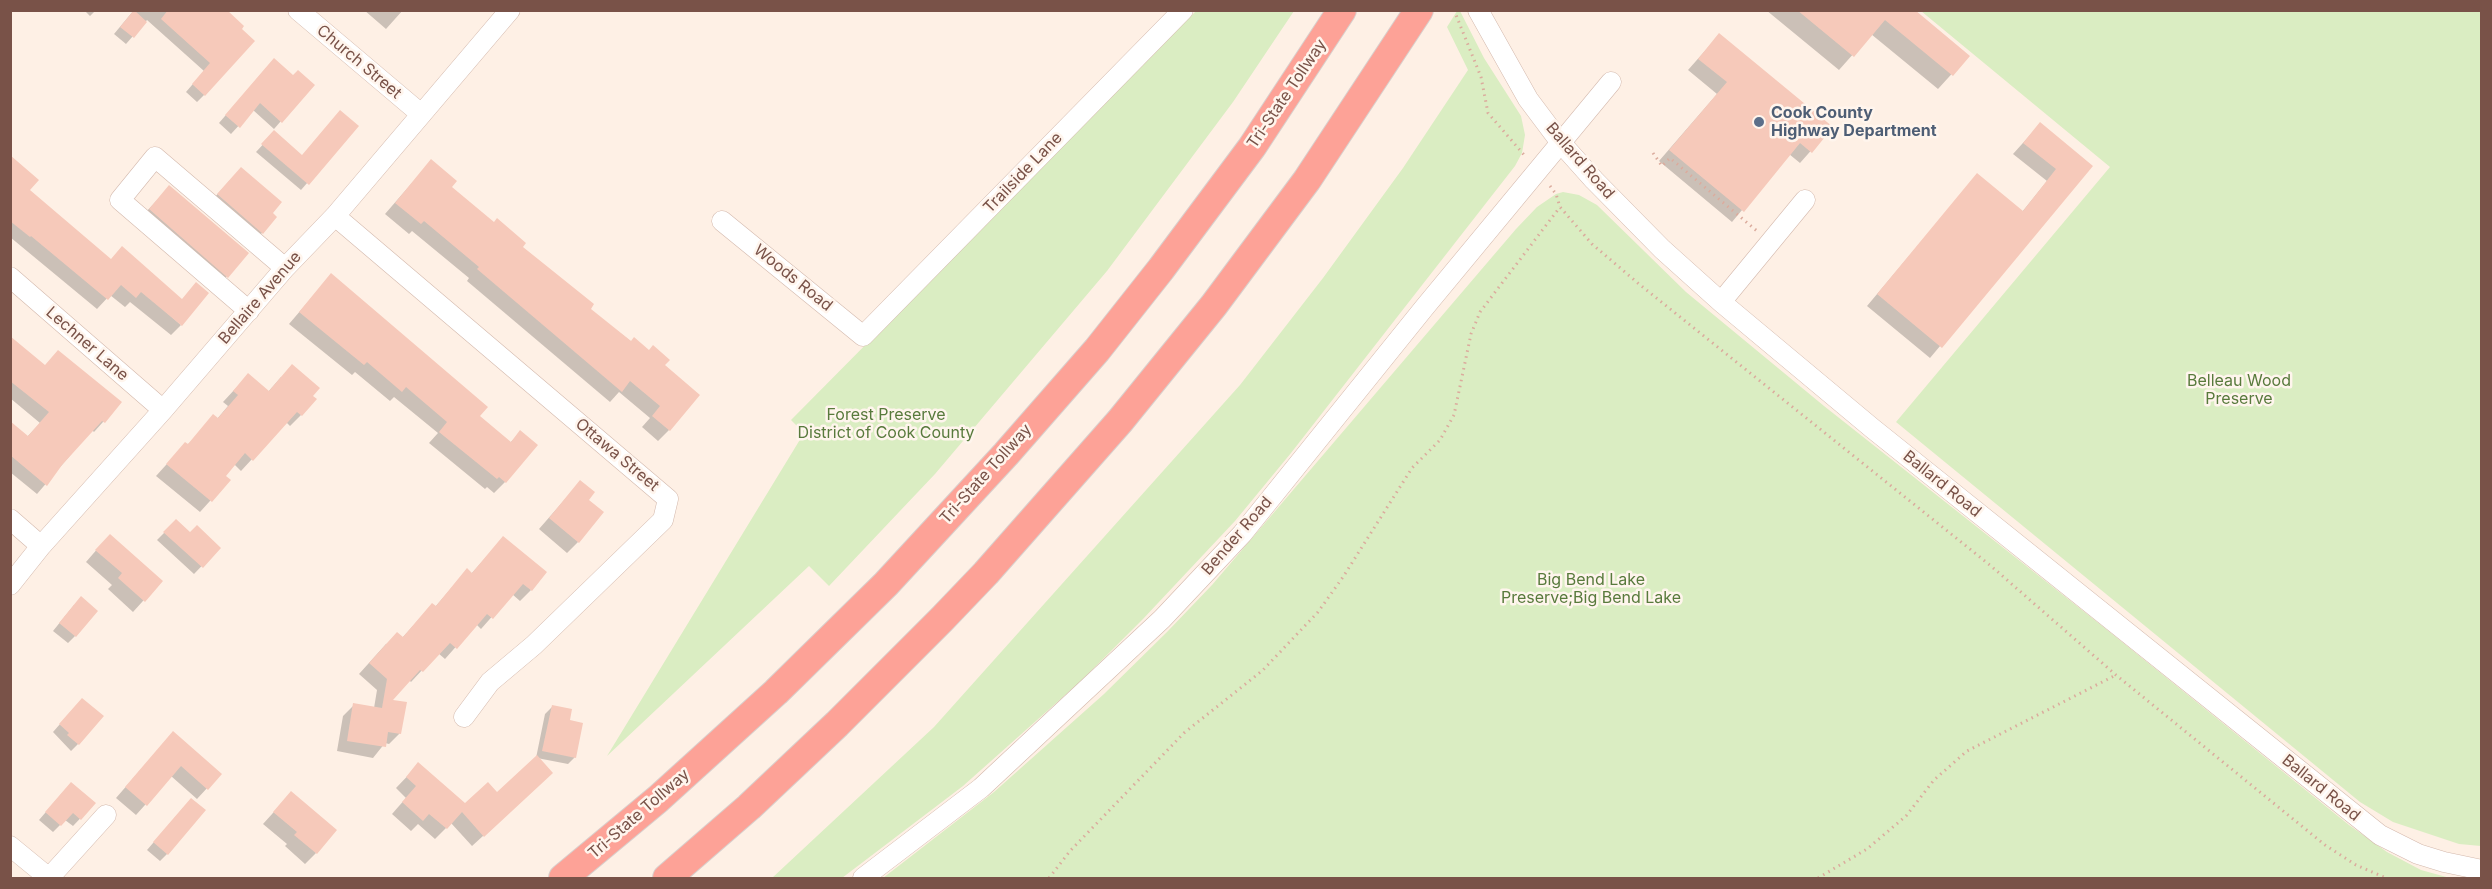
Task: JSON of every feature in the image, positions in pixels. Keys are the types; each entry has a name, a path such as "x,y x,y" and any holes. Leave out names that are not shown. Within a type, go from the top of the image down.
{"highway":[{"name":"Tri-State Tollway","path":"563,879 658,799 776,693 886,584 1006,454 1097,350 1161,269 1252,147 1342,10"},
{"path":"667,879 813,747 934,627 986,573 1120,421 1214,305 1307,180 1419,10"}],"street":[{"name":"Church Street","path":"297,10 421,114"},
{"name":"Bellaire Avenue","path":"10,585 41,546 163,410 285,268 335,216 510,10"},
{"name":"Trailside Lane","path":"863,336 1183,10"},
{"name":"Ballard Road","path":"1478,10 1528,99 1561,143 1662,249 1721,302 1872,428 2380,835 2427,857 2481,870"},
{"name":"Bender Road","path":"863,879 981,788 1162,619 1242,534 1424,308 1611,82"},
{"path":"249,311 120,200 155,157 285,268"},
{"path":"1721,302 1805,200"},
{"name":"Ottawa Street","path":"335,216 668,499 663,520 534,645 490,682 464,717"},
{"name":"Woods Road","path":"722,221 863,336"},
{"name":"Lechner Lane","path":"10,277 163,410"},
{"path":"10,519 41,546"},
{"path":"10,846 49,878 106,815"}],"path":[{"path":"1454,10 1481,77 1488,113 1522,153"},
{"path":"1653,153 1662,166 1670,158 1770,242"},
{"path":"1050,879 1070,851 1184,733 1263,670 1318,612 1356,558 1412,468 1440,440 1454,415 1472,334 1480,312 1560,207 1592,243 1639,284 1991,566 2116,675 2331,849 2386,879"},
{"path":"1818,879 1867,849 1906,816 1934,780 1967,751 2116,675"}],"green space":[{"name":"Forest Preserve District of Cook County","path":"1196,11 1294,11 1233,102 1107,271 935,474 829,586 809,566 607,756 804,433 791,420"},
{"path":"1457,11 1460,11 1484,58 1521,116 1525,135 1522,153 1515,166 1291,453 1235,521 1143,619 1082,680 963,786 842,878 772,878 934,727 1240,385 1323,278 1403,168 1468,70 1447,27"},
{"name":"Belleau Wood Preserve","path":"1921,11 2481,11 2481,846 2459,844 2393,822 2360,802 1896,422 2110,167"},
{"name":"Big Bend Lake Preserve;Big Bend Lake","path":"1563,192 1579,195 1597,205 1686,292 1824,406 2349,825 2387,852 2421,870 2450,878 883,878 994,792 1104,694 1167,632 1212,585 1516,229 1537,207"}],"building":[{"path":"134,10 147,22 134,38 120,27"},
{"path":"168,10 227,10 244,26 242,29 255,41 205,96 192,84 210,63 161,19"},
{"path":"1797,10 1915,10 1970,56 1953,76 1885,20 1854,57"},
{"name":"Cook County Highway Department","path":"1719,33 1833,127 1812,153 1800,143 1744,212 1669,150 1727,82 1698,59"},
{"path":"274,58 293,75 298,70 315,85 282,123 260,103 240,128 225,115"},
{"path":"340,110 359,126 309,185 261,144 274,130 302,155"},
{"path":"2040,122 2093,166 1942,348 1877,294 1977,173 2023,211 2056,169 2023,143"},
{"path":"10,155 39,180 30,190 111,259 122,246 182,299 196,282 209,293 182,326 141,292 136,298 121,285 108,300 10,221"},
{"path":"431,159 457,181 452,187 494,222 497,218 526,243 523,247 594,304 591,309 631,341 634,337 649,350 653,345 670,360 665,365 700,395 670,431 652,416 660,406 630,381 622,392 424,221 421,224 395,203"},
{"path":"241,167 282,202 273,213 277,217 263,234 217,194"},
{"path":"169,185 249,253 228,278 149,209"},
{"path":"331,273 488,407 480,416 511,442 520,430 538,445 506,483 499,477 497,479 439,432 447,422 406,387 402,392 367,362 364,365 299,312"},
{"path":"10,336 45,365 58,350 122,402 105,423 102,421 62,465 47,486 10,455 10,421 28,436 49,412 10,381"},
{"path":"292,364 320,388 313,396 317,399 302,416 297,412 253,461 245,453 226,476 231,480 212,502 166,464 185,442 188,444 213,414 218,418 238,395 233,391 248,373 269,391"},
{"path":"580,480 595,492 589,500 604,512 579,543 549,518"},
{"path":"176,519 190,532 197,525 221,548 203,568 163,532"},
{"path":"110,534 163,581 145,602 118,578 122,573 95,550"},
{"path":"503,536 547,572 532,591 523,584 493,619 487,614 457,649 450,643 423,672 420,670 393,700 407,702 401,734 388,732 386,747 347,741 353,703 382,708 387,679 369,663 397,632 403,637 432,603 436,606 467,568 472,573"},
{"path":"81,596 98,611 76,637 59,623"},
{"path":"82,698 104,716 79,745 59,724"},
{"path":"552,705 572,709 570,720 583,723 576,758 542,751"},
{"path":"173,731 222,774 208,790 181,766 147,806 125,787"},
{"path":"537,755 553,773 484,837 462,812 447,829 429,814 423,821 402,802 416,786 406,777 418,762 465,803 488,782 497,792"},
{"path":"71,782 96,803 81,820 73,813 61,826 45,812"},
{"path":"291,791 337,830 317,854 294,835 297,832 273,812"},
{"path":"191,798 206,810 168,855 153,842"}],"place":[{"name":"Cook County Highway Department","path":"1759,122"}]}
